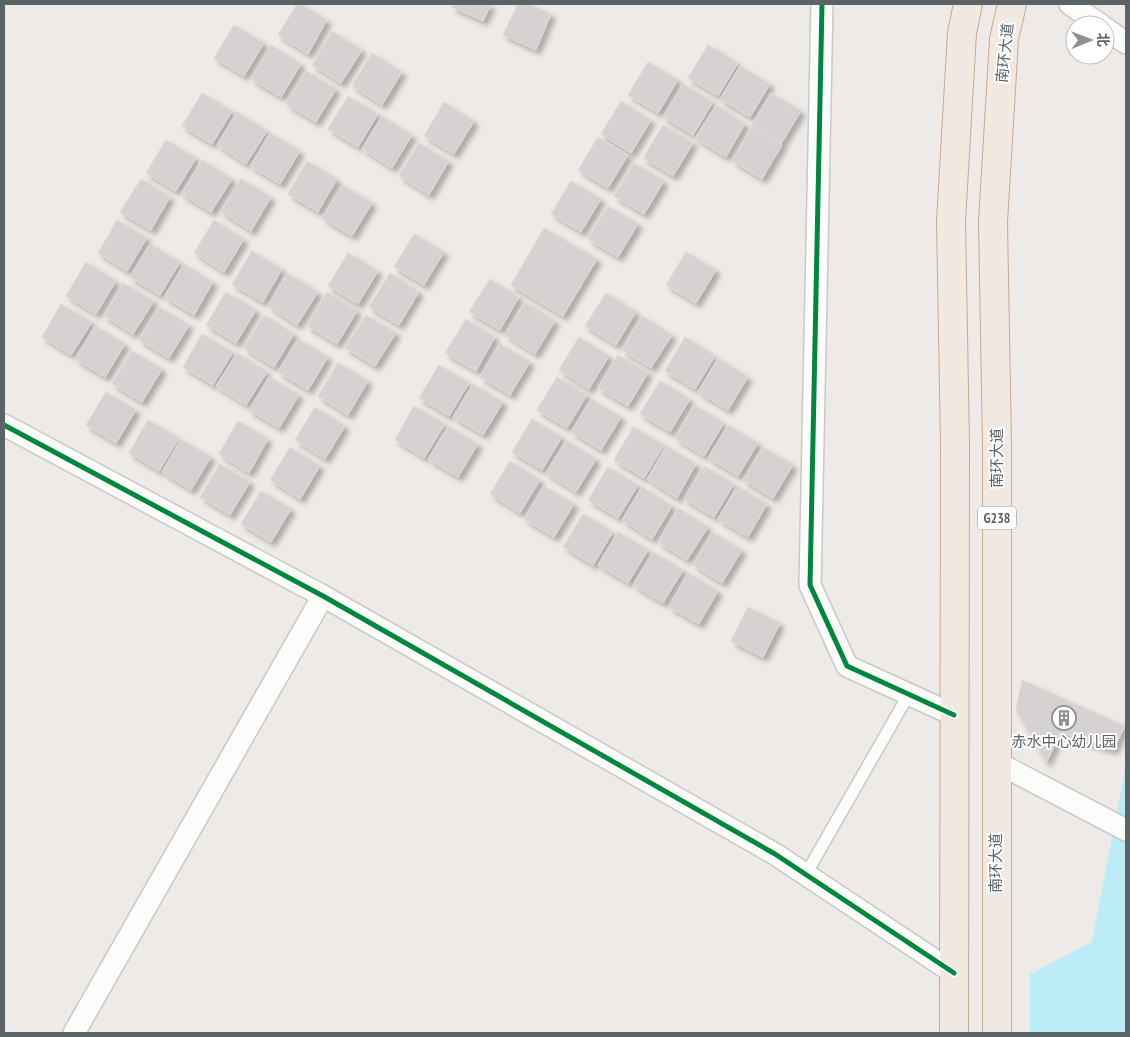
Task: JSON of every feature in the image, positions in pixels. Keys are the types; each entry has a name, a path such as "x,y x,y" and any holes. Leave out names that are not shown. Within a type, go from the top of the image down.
{"highway":[{"path":"954,1033 954,445 951,221 962,33 968,4"},
{"name":"南环大道","path":"997,1033 997,445 993,222 1004,39 1012,4"}],"street":[{"path":"822,4 810,585 847,666 954,715"},
{"path":"1070,4 1086,15"},
{"path":"1115,35 1126,43"},
{"path":"4,425 323,596 775,854 954,973"},
{"path":"74,1033 323,596"},
{"path":"996,762 1126,830"}],"lane":[{"path":"806,874 909,694"}],"water":[{"path":"1126,764 1126,1033 1030,1033 1030,974 1092,942"}],"building":[{"path":"297,4 327,20 308,54 278,35"},
{"path":"453,4 491,4 483,21 452,7"},
{"path":"518,4 528,4 551,14 536,50 503,35"},
{"path":"234,25 264,43 244,76 214,58"},
{"path":"332,31 362,50 341,83 312,65"},
{"path":"271,45 301,64 281,97 251,79"},
{"path":"708,45 738,63 718,96 688,78"},
{"path":"372,53 402,72 382,105 352,86"},
{"path":"648,62 678,80 658,113 628,95"},
{"path":"740,66 770,84 750,117 720,99"},
{"path":"306,71 336,89 316,122 286,104"},
{"path":"683,84 713,102 693,135 663,117"},
{"path":"202,93 232,111 212,144 182,126"},
{"path":"771,93 801,111 781,144 751,126"},
{"path":"348,96 378,114 358,147 328,129"},
{"path":"621,101 651,120 631,153 601,134"},
{"path":"444,102 474,121 454,154 424,136"},
{"path":"716,105 745,124 726,157 695,138"},
{"path":"237,112 267,131 246,164 217,145"},
{"path":"382,116 412,135 392,168 362,149"},
{"path":"663,125 693,143 673,176 643,158"},
{"path":"752,127 782,145 762,179 732,161"},
{"path":"270,133 300,151 280,184 250,166"},
{"path":"598,137 628,155 608,188 578,170"},
{"path":"166,140 196,158 176,191 146,173"},
{"path":"419,143 449,161 429,195 399,176"},
{"path":"202,160 232,179 211,212 181,194"},
{"path":"307,161 337,179 318,212 288,194"},
{"path":"634,163 664,181 644,214 614,196"},
{"path":"141,179 170,197 151,230 120,212"},
{"path":"241,179 271,197 251,231 221,212"},
{"path":"571,181 601,199 581,232 551,214"},
{"path":"343,185 372,203 352,236 322,218"},
{"path":"608,206 638,224 618,257 588,239"},
{"path":"117,220 147,238 127,271 98,253"},
{"path":"214,220 244,239 224,272 194,253"},
{"path":"544,228 597,259 563,316 511,285"},
{"path":"414,234 444,252 424,285 394,267"},
{"path":"150,244 180,262 160,295 130,277"},
{"path":"252,251 282,269 263,302 232,284"},
{"path":"686,252 716,270 696,303 666,285"},
{"path":"348,253 378,271 358,304 328,286"},
{"path":"86,262 116,281 96,314 66,296"},
{"path":"184,264 213,282 194,315 164,297"},
{"path":"287,273 318,292 297,325 268,306"},
{"path":"390,273 419,292 399,325 369,307"},
{"path":"490,279 519,297 500,330 469,312"},
{"path":"123,283 154,301 133,334 104,316"},
{"path":"226,292 256,310 236,343 206,325"},
{"path":"327,292 357,311 337,344 307,326"},
{"path":"606,293 636,312 616,345 585,326"},
{"path":"525,302 555,321 535,354 505,335"},
{"path":"61,304 92,322 71,355 42,337"},
{"path":"159,307 189,325 169,358 139,340"},
{"path":"264,315 294,334 274,367 244,348"},
{"path":"366,315 396,333 375,366 345,348"},
{"path":"642,316 672,335 651,368 622,350"},
{"path":"466,319 495,337 476,371 445,353"},
{"path":"95,326 125,344 105,377 75,359"},
{"path":"202,334 233,352 213,385 183,367"},
{"path":"579,337 609,356 589,389 559,370"},
{"path":"685,337 715,356 695,389 665,371"},
{"path":"298,339 328,357 308,390 278,372"},
{"path":"500,344 530,362 510,395 480,377"},
{"path":"132,351 162,369 142,402 112,384"},
{"path":"237,353 267,372 246,405 216,386"},
{"path":"618,355 648,373 628,406 598,388"},
{"path":"718,358 748,377 728,410 698,392"},
{"path":"338,363 368,381 348,415 318,396"},
{"path":"439,365 469,383 449,416 419,398"},
{"path":"269,377 299,395 279,428 249,410"},
{"path":"557,377 587,395 567,428 537,410"},
{"path":"660,381 690,399 670,432 640,414"},
{"path":"473,384 503,402 483,435 453,417"},
{"path":"106,392 136,410 116,443 86,425"},
{"path":"591,399 621,417 601,450 571,432"},
{"path":"694,405 724,423 704,456 675,438"},
{"path":"414,406 445,424 424,458 395,440"},
{"path":"315,407 345,426 325,459 295,440"},
{"path":"532,419 562,437 542,470 512,452"},
{"path":"148,420 179,438 159,471 129,453"},
{"path":"238,421 268,439 249,473 219,454"},
{"path":"728,425 758,443 738,476 708,458"},
{"path":"448,426 478,444 458,477 428,459"},
{"path":"633,427 664,445 644,478 614,460"},
{"path":"181,439 211,457 191,490 162,472"},
{"path":"566,440 596,459 576,492 546,473"},
{"path":"666,446 696,464 677,498 647,479"},
{"path":"290,447 320,466 300,499 270,480"},
{"path":"763,447 793,465 773,498 743,480"},
{"path":"510,461 540,480 520,513 490,494"},
{"path":"220,464 250,482 230,515 200,497"},
{"path":"704,466 734,484 714,517 684,499"},
{"path":"608,467 638,485 618,518 588,500"},
{"path":"544,486 574,504 554,537 524,519"},
{"path":"737,486 767,504 748,537 718,519"},
{"path":"642,487 672,506 652,539 622,520"},
{"path":"261,491 291,509 271,542 241,524"},
{"path":"678,508 708,527 687,560 658,542"},
{"path":"583,514 613,532 593,565 563,547"},
{"path":"618,532 648,550 628,583 598,565"},
{"path":"712,532 742,550 722,583 693,565"},
{"path":"653,552 683,570 663,603 633,585"},
{"path":"688,573 718,591 699,624 669,607"},
{"path":"748,607 780,623 763,657 731,641"},
{"name":"赤水中心幼儿园","path":"1022,680 1125,726 1113,750 1061,732 1046,763 1016,710"}],"cycle path":[{"path":"822,4 810,585 847,666 954,715"},
{"path":"4,425 323,596 775,854 954,973"}],"place":[{"name":"赤水中心幼儿园","path":"1064,718"}]}
